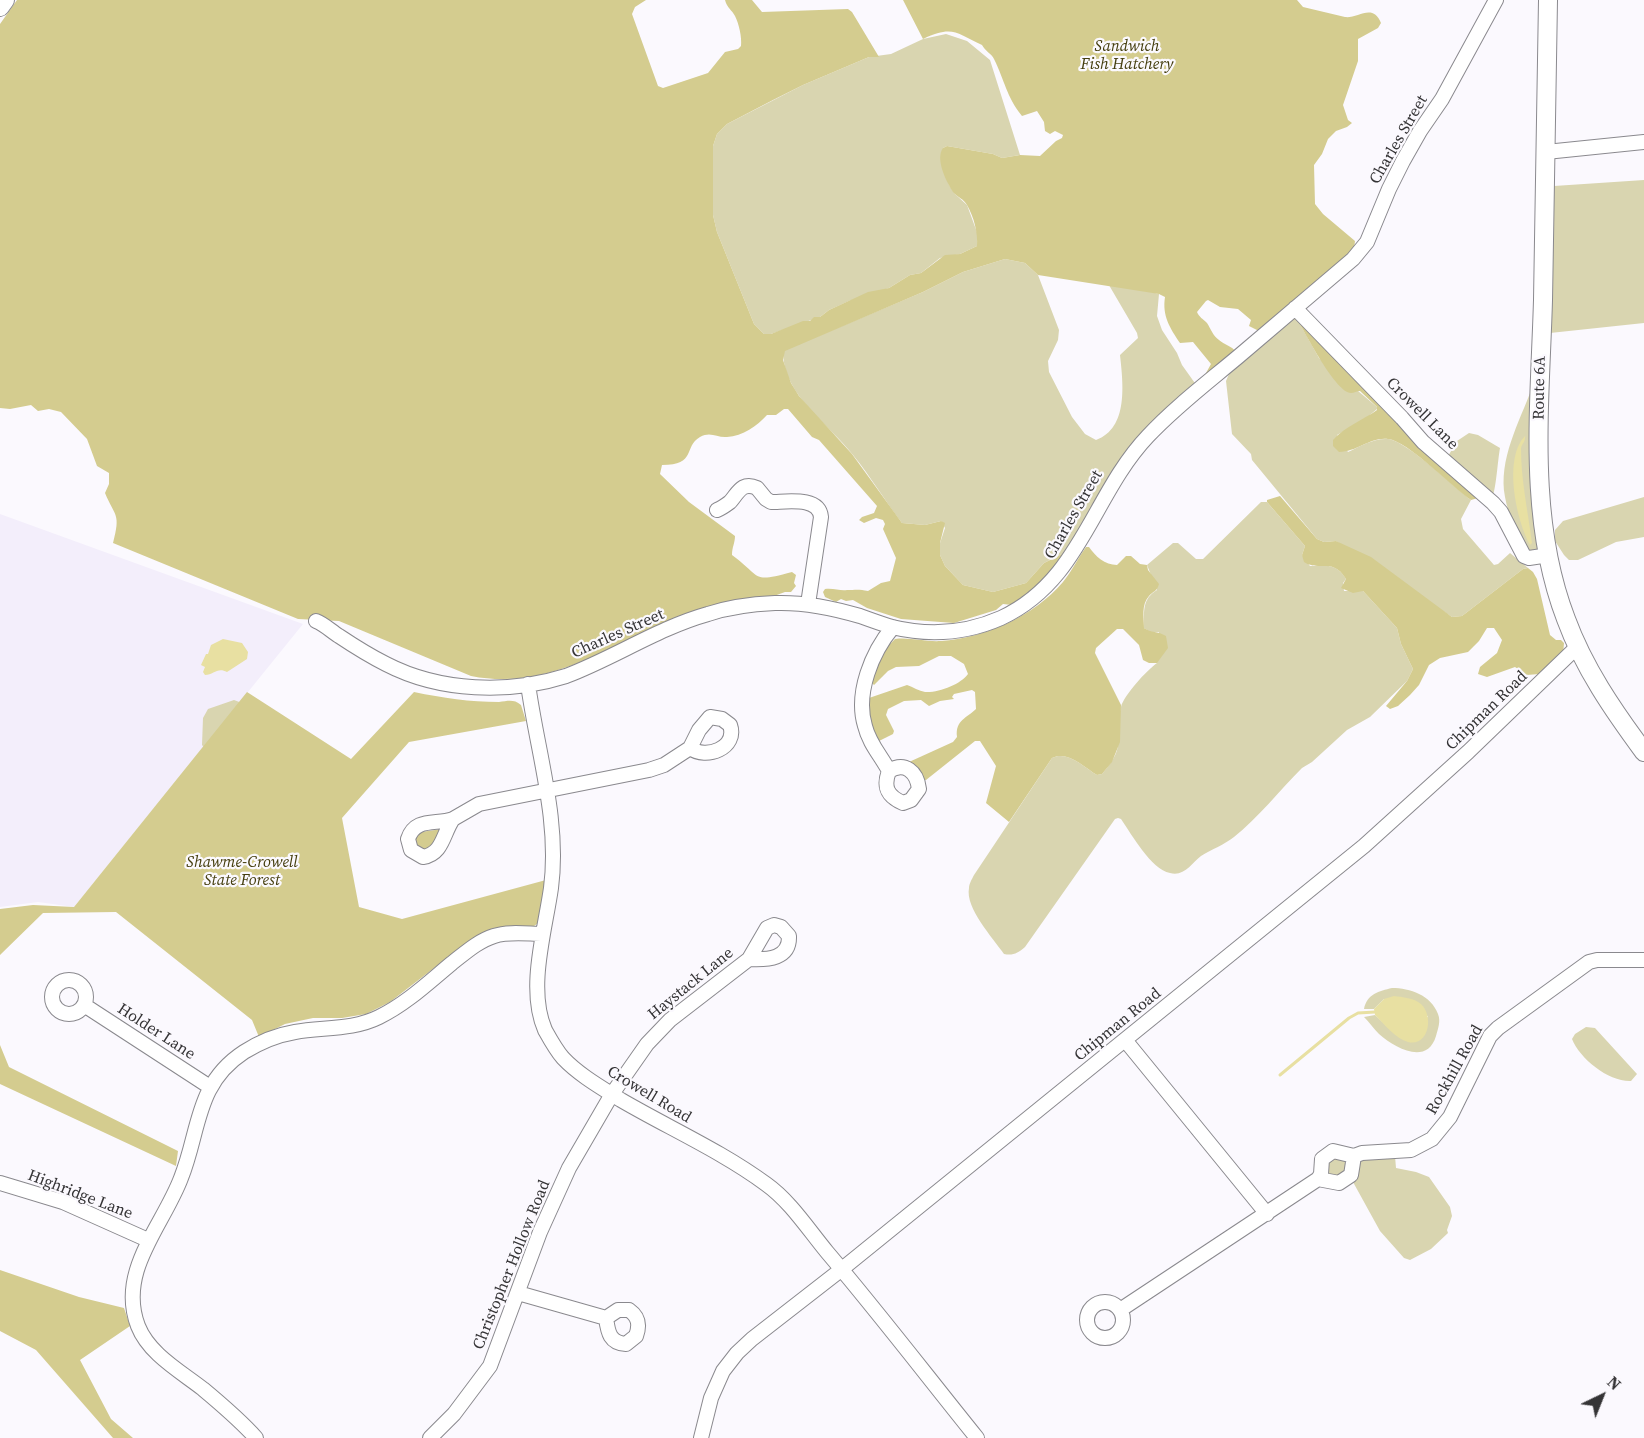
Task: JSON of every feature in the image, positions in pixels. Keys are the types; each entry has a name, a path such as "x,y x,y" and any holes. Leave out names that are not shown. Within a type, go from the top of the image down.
{"main road":[{"path":"0,7 5,0"},
{"name":"Route 6A","path":"1548,0 1539,395 1541,514 1556,589 1577,647 1587,669 1644,752"}],"street":[{"name":"Charles Street","path":"316,621 366,653 406,674 443,684 505,687 556,679 582,670 709,613 747,605 808,604 857,615 893,627 921,631 962,631 1018,609 1062,571 1118,473 1149,435 1353,259 1367,242 1403,161 1420,130 1442,99 1496,0"},
{"path":"1546,152 1644,142"},
{"name":"Crowell Lane","path":"1295,308 1423,442 1493,503 1501,512 1524,555 1529,558 1549,555"},
{"path":"717,510 730,502 739,489 748,486 757,488 766,500 771,502 807,502 819,509 821,517 808,604"},
{"path":"889,771 865,728 862,699 873,660 884,637 893,627"},
{"name":"Chipman Road","path":"701,1438 711,1398 723,1371 752,1339 842,1269 1364,846 1468,752 1577,647"},
{"name":"Crowell Road","path":"528,684 533,725 548,792 553,864 537,988 540,1015 546,1031 562,1057 577,1071 612,1094 732,1161 780,1197 842,1269 977,1438"},
{"path":"453,819 479,804 650,770 664,765 690,748"},
{"path":"256,1438 243,1424 159,1354 138,1326 134,1309 133,1291 136,1270 148,1240 167,1210 182,1177 196,1122 210,1087 224,1069 263,1041 295,1032 347,1026 377,1018 418,990 476,944 502,934 543,934"},
{"name":"Haystack Lane","path":"612,1094 658,1030 749,959"},
{"name":"Rockhill Road","path":"1318,1179 1321,1174 1322,1159 1329,1153 1338,1150 1354,1155 1411,1150 1432,1139 1450,1117 1485,1044 1498,1028 1589,962 1644,960"},
{"name":"Holder Lane","path":"84,1005 210,1087"},
{"path":"1125,1040 1267,1214"},
{"name":"Christopher Hollow Road","path":"430,1438 454,1414 490,1366 540,1232 569,1168 612,1094"},
{"path":"1120,1310 1318,1179 1335,1183 1348,1179 1352,1171 1354,1155"},
{"name":"Highridge Lane","path":"0,1182 63,1202 148,1240"},
{"path":"518,1293 606,1318"}],"shaded area":[{"path":"946,34 967,41 990,60 1020,155 1002,158 993,154 947,146 943,148 949,185 967,205 978,235 977,246 960,254 940,258 921,273 910,275 889,288 849,301 820,317 771,334 764,334 754,324 717,232 713,215 713,146 717,134 727,124 803,85 869,57 891,54 923,39"},
{"path":"1644,180 1644,323 1550,333 1554,186"},
{"path":"1005,259 1025,263 1038,275 1059,330 1058,340 1048,361 1049,372 1072,417 1085,434 1096,440 1107,434 1114,426 1122,404 1120,355 1138,338 1106,280 1159,294 1157,316 1162,330 1197,386 1145,433 1109,476 1066,552 1044,563 1026,583 993,592 963,585 945,566 940,555 940,543 945,528 941,521 925,525 902,523 853,455 800,397 791,384 783,354 785,350 923,292 963,272"},
{"path":"1297,319 1319,358 1377,407 1364,420 1337,435 1348,452 1367,443 1383,439 1396,441 1406,447 1471,500 1461,519 1463,529 1494,565 1510,553 1528,568 1523,569 1462,616 1452,617 1336,541 1324,542 1317,539 1252,460 1251,454 1232,434 1226,381 1229,374 1287,320"},
{"path":"1532,388 1539,549 1532,553 1526,550 1506,504 1504,469 1511,442"},
{"path":"1469,433 1478,435 1500,448 1493,495 1447,458 1457,441"},
{"path":"1525,436 1521,447 1521,461 1532,543 1530,545 1516,505 1513,474 1518,446"},
{"path":"1644,497 1644,537 1616,542 1578,560 1569,560 1555,541 1555,530 1563,521"},
{"path":"1261,502 1267,502 1305,546 1302,555 1310,566 1326,566 1339,570 1346,579 1343,583 1344,591 1363,591 1397,628 1401,644 1413,669 1407,681 1370,717 1347,730 1312,762 1302,768 1243,830 1201,856 1184,871 1170,873 1156,865 1142,850 1121,819 1115,819 1025,947 1015,954 1004,954 975,913 969,896 970,883 1052,758 1064,756 1097,775 1102,774 1110,764 1118,748 1119,718 1123,702 1136,683 1157,663 1159,632 1150,632 1144,628 1146,601 1157,590 1147,565 1173,543 1178,543 1196,559 1203,559"},
{"path":"0,514 303,624 74,907 38,902 0,907"},
{"path":"223,639 242,643 248,652 247,659 227,672 221,670 205,675 203,672 205,667 201,665 206,654 211,645"},
{"path":"234,700 242,703 208,752 202,745 203,718 208,709"},
{"path":"1392,988 1406,989 1419,994 1435,1007 1439,1017 1438,1028 1432,1045 1426,1050 1418,1052 1402,1049 1379,1034 1364,1017 1375,1015 1390,1029 1428,1017 1419,1005 1405,999 1384,999 1374,1009 1364,1009 1371,997 1378,992"},
{"path":"1394,996 1415,1000 1425,1009 1428,1023 1421,1040 1408,1042 1399,1038 1375,1015 1374,1009 1384,999"},
{"path":"1586,1027 1595,1028 1637,1074 1631,1081 1614,1078 1596,1068 1576,1047 1572,1039 1575,1034"},
{"path":"1331,1156 1347,1161 1347,1172 1333,1178 1327,1173 1326,1161"},
{"path":"1395,1156 1396,1168 1429,1177 1450,1207 1452,1216 1448,1233 1431,1249 1410,1260 1404,1258 1380,1231 1353,1182 1362,1158"}],"green space":[{"name":"Sandwich Fish Hatchery","path":"17,0 646,0 635,7 632,14 658,86 663,88 708,73 725,52 741,46 738,23 725,0 752,0 762,12 848,9 879,57 869,57 803,85 727,124 717,134 713,146 713,215 717,232 754,324 764,334 771,334 803,321 810,321 814,317 820,317 829,310 868,292 889,288 910,275 921,273 945,255 960,254 977,246 974,220 964,201 953,192 942,170 940,158 943,148 947,146 993,154 1002,158 1020,155 1040,156 1062,138 1063,135 1055,131 1050,134 1045,131 1044,122 1037,111 1022,116 1009,95 993,57 982,45 954,32 941,32 923,39 903,0 1297,0 1303,7 1345,17 1374,13 1381,23 1378,28 1358,39 1358,61 1343,105 1348,120 1352,123 1336,131 1328,139 1322,154 1314,165 1315,204 1323,214 1355,241 1354,249 1350,255 1259,331 1249,326 1251,320 1238,309 1220,307 1206,301 1197,312 1198,314 1221,342 1236,352 1207,375 1211,364 1193,342 1180,343 1170,327 1164,304 1165,297 1159,294 1038,275 1025,263 1005,259 963,272 923,292 785,351 783,360 791,383 799,396 852,454 902,523 925,525 941,521 945,523 940,543 940,555 945,566 963,585 993,592 1026,583 1044,563 1066,552 1039,588 1012,605 1003,604 996,610 954,623 901,619 867,608 853,600 841,599 836,602 825,597 823,592 825,589 868,591 881,583 890,581 896,558 883,529 885,524 883,520 876,518 864,523 859,520 874,513 877,506 819,440 812,437 788,409 784,409 776,415 767,415 754,427 739,435 700,437 695,441 685,459 673,464 662,465 660,474 689,502 735,536 732,555 758,576 763,578 792,572 796,575 794,583 796,586 791,592 684,617 555,671 528,677 500,679 471,676 339,621 298,619 113,543 117,520 105,493 109,484 109,473 97,466 87,439 61,412 49,409 38,411 31,405 10,409 0,408 0,24"},
{"path":"1297,319 1478,498 1471,500 1418,456 1397,442 1388,439 1369,442 1352,450 1339,452 1333,446 1333,440 1337,435 1377,410 1377,407 1360,391 1351,393 1337,383 1321,361"},
{"path":"1280,496 1317,539 1324,542 1336,541 1371,557 1452,617 1462,616 1523,569 1528,568 1537,579 1550,635 1564,643 1563,655 1539,674 1527,675 1515,667 1487,677 1478,674 1480,667 1497,653 1502,640 1494,628 1487,628 1468,652 1440,658 1429,665 1419,685 1398,706 1390,709 1386,706 1407,681 1413,669 1401,644 1397,628 1363,591 1353,593 1341,588 1346,579 1336,568 1315,566 1304,562 1302,555 1305,546 1267,502 1267,500"},
{"path":"1086,547 1089,547 1104,562 1117,565 1126,556 1131,556 1140,564 1147,565 1148,570 1159,584 1145,603 1144,628 1166,636 1168,648 1157,663 1149,663 1143,660 1139,645 1123,629 1117,629 1096,648 1095,653 1121,705 1120,742 1112,762 1102,774 1097,775 1064,756 1052,758 1009,822 986,803 996,766 980,741 975,741 926,780 923,780 908,766 909,762 953,742 957,737 958,727 962,720 976,709 975,692 972,690 954,694 952,697 954,699 940,701 929,706 921,700 904,701 888,709 886,715 894,731 893,734 879,741 871,727 869,698 907,685 925,692 943,689 965,678 968,674 964,664 951,656 939,656 919,666 896,667 888,671 874,685 872,680 885,649 895,639 935,641 958,639 991,630 1023,615 1038,605 1063,582"},
{"name":"Shawme-Crowell State Forest","path":"247,692 351,759 414,692 467,700 513,701 521,705 526,721 409,742 342,818 359,907 402,919 546,880 540,922 534,926 493,928 473,938 390,1002 366,1014 342,1018 313,1018 285,1024 259,1037 252,1020 116,912 43,913 0,955 0,909 33,905 74,907"},
{"path":"442,829 436,845 422,853 411,840 421,832"},
{"path":"0,1045 9,1067 178,1151 176,1166 0,1084"},
{"path":"0,1270 79,1297 124,1308 130,1326 80,1360 111,1419 133,1438 113,1438 36,1350 0,1331"}],"waterway":[{"path":"1280,1075 1349,1018 1358,1013 1375,1012"}]}
